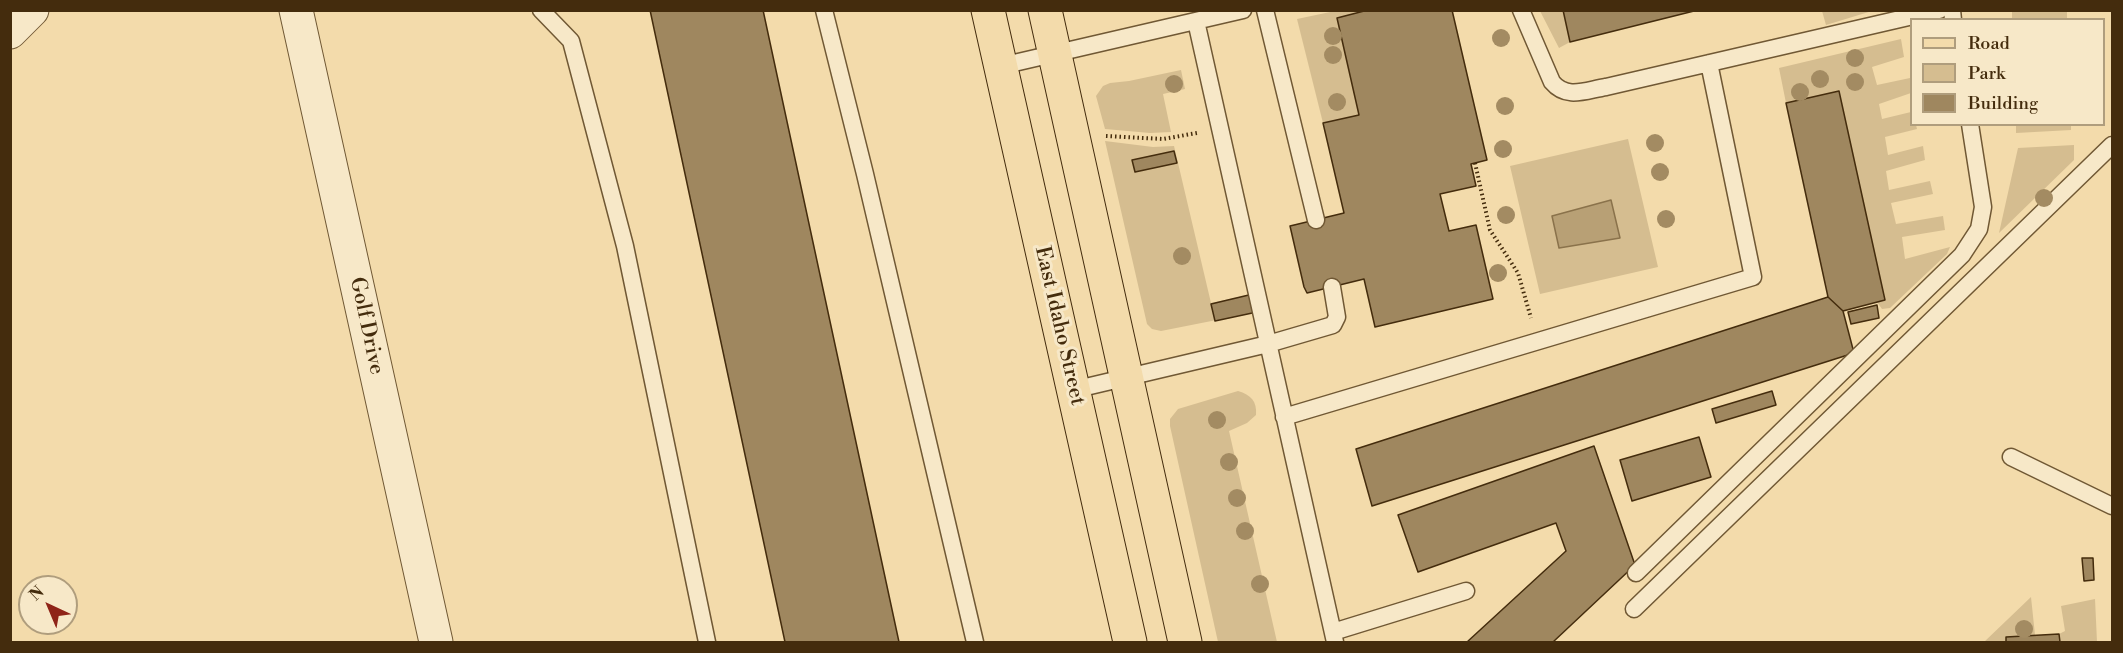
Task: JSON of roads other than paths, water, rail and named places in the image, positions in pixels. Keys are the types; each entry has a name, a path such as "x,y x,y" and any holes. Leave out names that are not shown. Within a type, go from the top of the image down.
{"main road":[{"name":"East Idaho Street","path":"988,10 1127,642"},
{"path":"1045,10 1185,642"}],"street":[{"path":"10,32 32,10"},
{"name":"Golf Drive","path":"296,10 436,642"}],"lane":[{"path":"541,10 571,41 577,63 625,246 707,642"},
{"path":"824,10 975,642"},
{"path":"1001,66 1243,10"},
{"path":"1265,10 1316,220"},
{"path":"1521,10 1552,82 1563,92 1569,93 1606,87 1939,10"},
{"path":"1196,21 1334,637 1466,591"},
{"path":"1284,417 1753,277 1710,63"},
{"path":"1636,573 1962,255 1982,220 1983,207 1970,126"},
{"path":"1635,609 2112,145"},
{"path":"1073,390 1268,344 1333,325 1337,317 1332,287"},
{"path":"2011,457 2112,506"}]}
